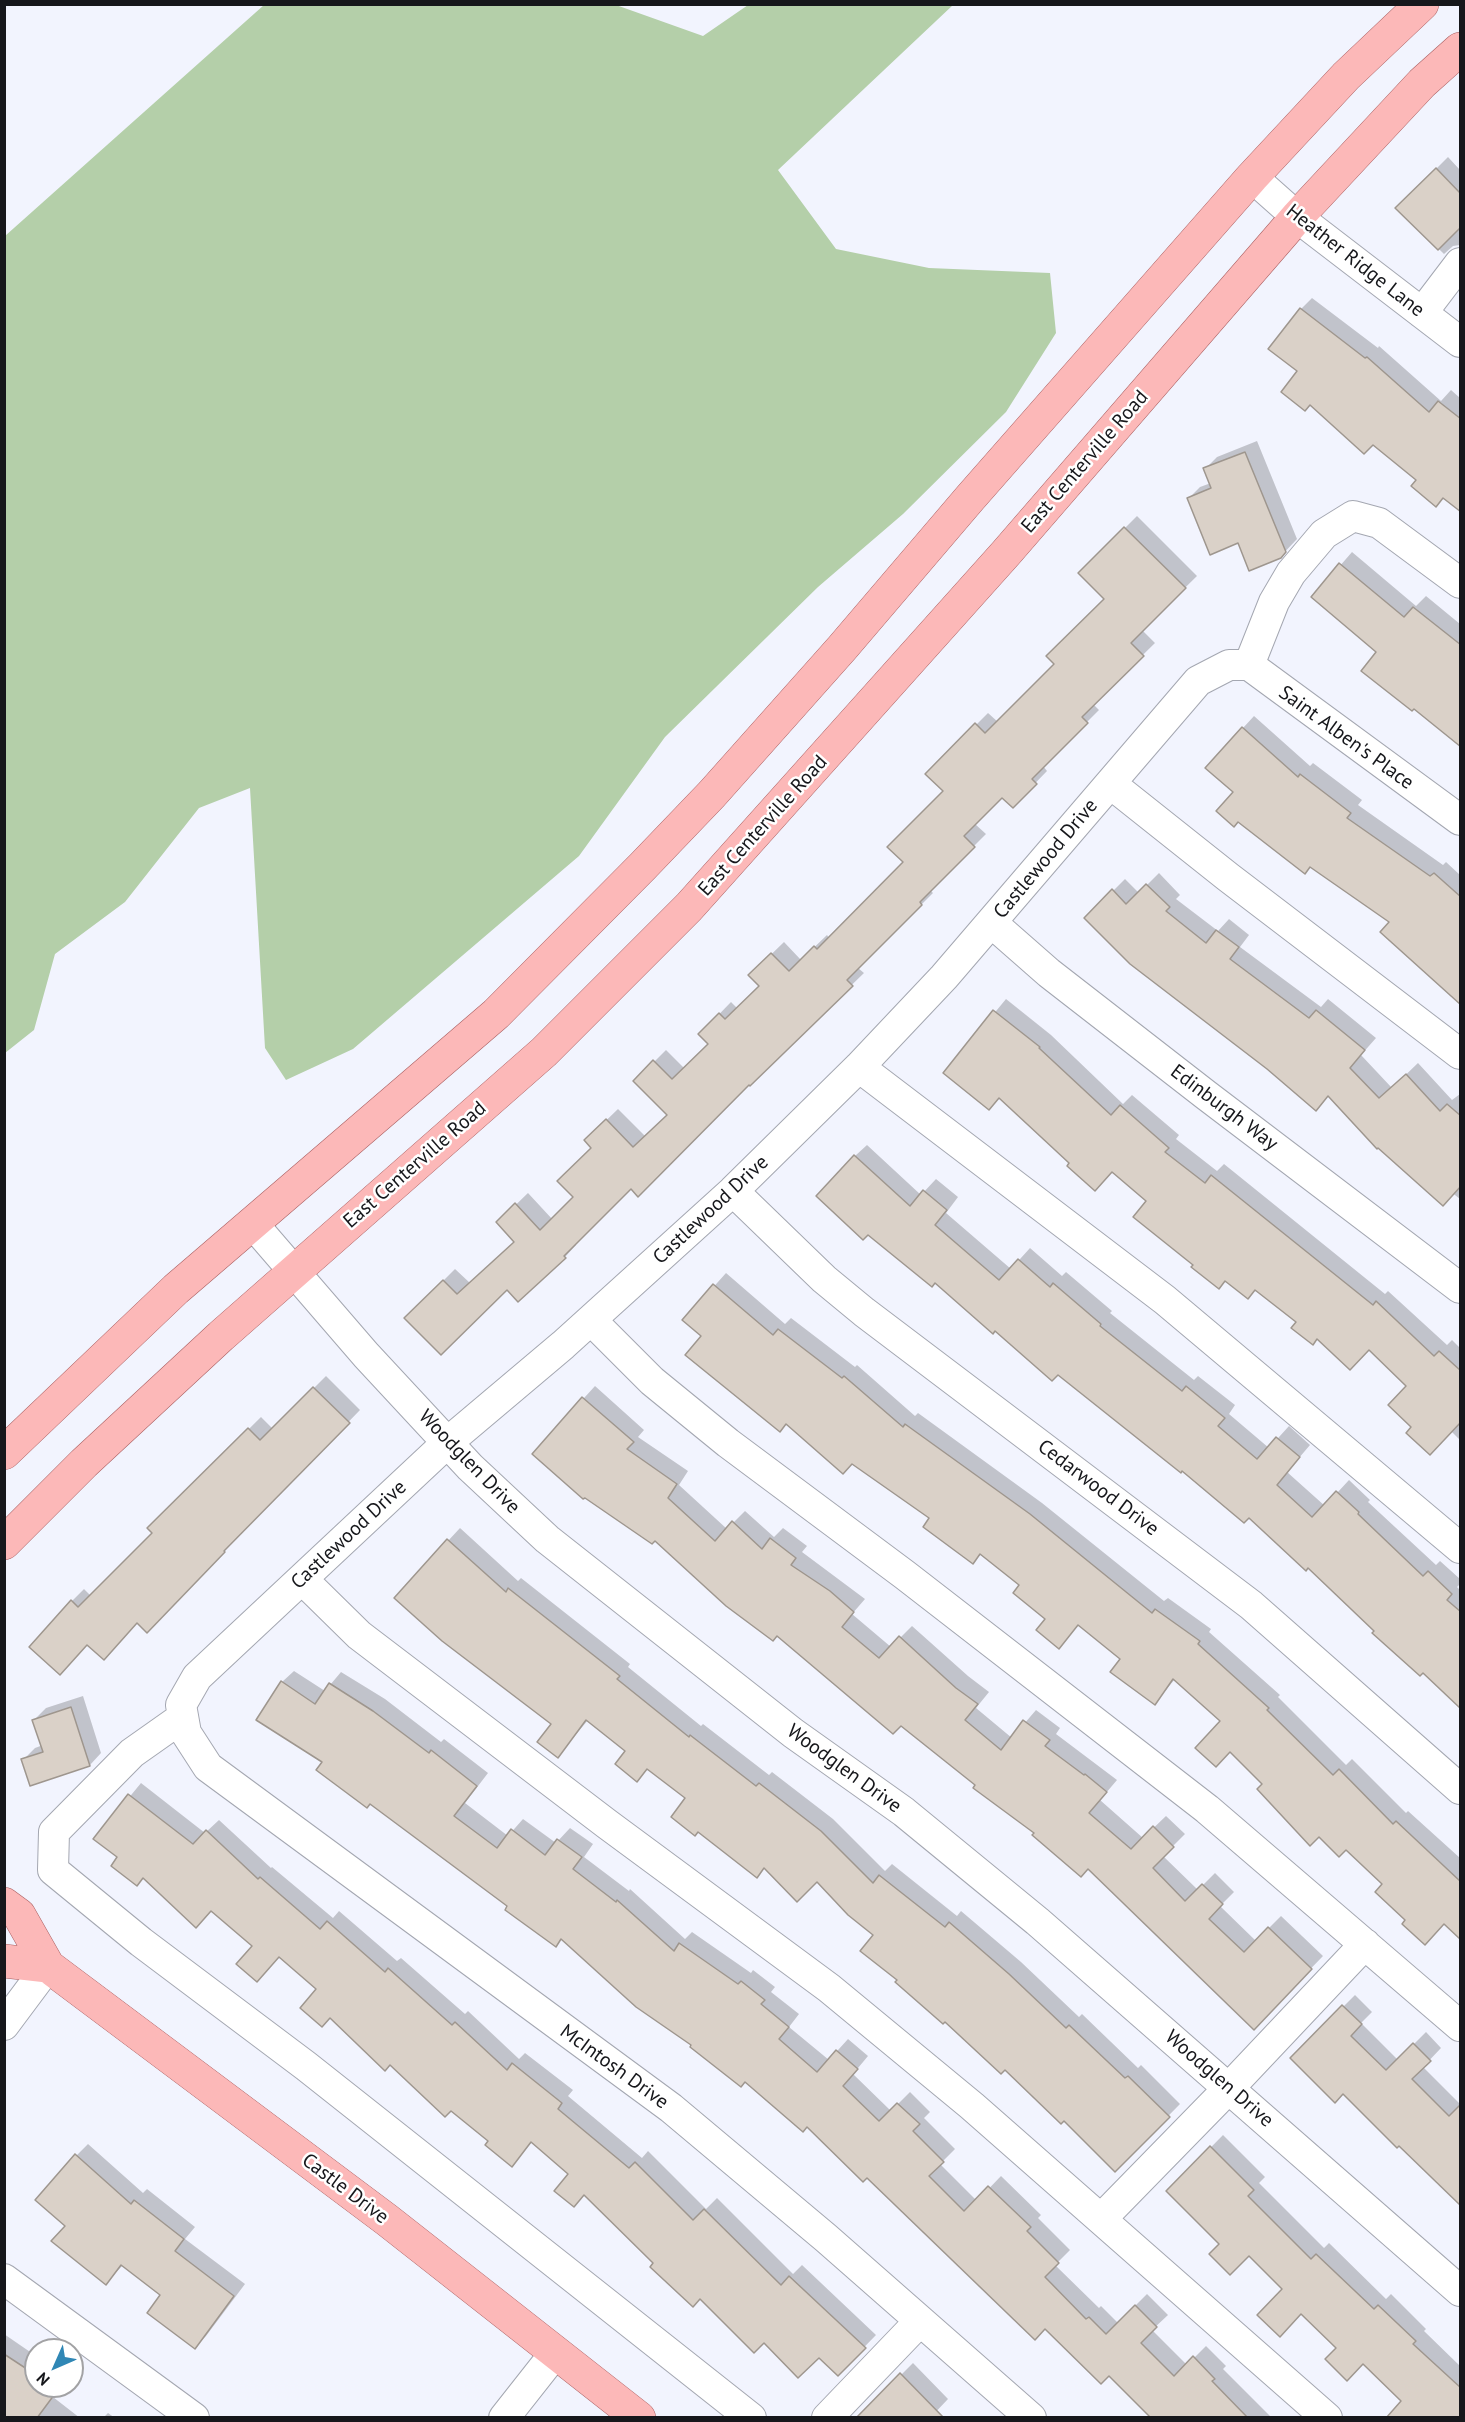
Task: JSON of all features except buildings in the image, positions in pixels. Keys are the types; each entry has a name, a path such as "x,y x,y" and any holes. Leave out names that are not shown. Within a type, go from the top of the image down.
{"main road":[{"path":"4,1453 177,1289 496,1014 697,810 842,648 970,498 1252,177 1346,76 1422,4"},
{"name":"East Centerville Road","path":"4,1543 84,1463 293,1271 544,1052 689,907 1006,553 1297,217 1422,83 1461,49"},
{"name":"Castle Drive","path":"4,1904 19,1915 48,1966 387,2220 639,2418"},
{"name":"Castle Drive","path":"4,1960 48,1966"}],"street":[{"name":"Heather Ridge Lane","path":"1252,177 1297,217 1461,342"},
{"path":"1422,313 1461,263"},
{"path":"1239,665 1291,573 1324,534 1353,516 1379,523 1461,583"},
{"name":"Castlewood Drive","path":"185,1725 181,1705 197,1677 448,1442 591,1320 733,1191 859,1067 944,977 1198,681 1239,665"},
{"name":"Saint Alben's Place","path":"1239,665 1461,820"},
{"path":"1111,784 1228,877 1461,1054"},
{"name":"Edinburgh Way","path":"992,923 1049,973 1169,1067 1461,1288"},
{"path":"859,1067 1165,1300 1461,1548"},
{"name":"Cedarwood Drive","path":"733,1191 816,1271 856,1305 1251,1605 1461,1789"},
{"name":"Woodglen Drive","path":"254,1224 366,1355 498,1496 547,1539 793,1733 904,1812 1037,1921 1461,2291"},
{"path":"591,1320 652,1382 1207,1809 1461,2026"},
{"path":"302,1579 359,1635 616,1831 829,1988 972,2106 1102,2218 1327,2418"},
{"path":"185,1725 132,1754 54,1832 53,1870 141,1942 306,2066 751,2418"},
{"name":"McIntosh Drive","path":"185,1725 208,1767 671,2108 826,2238 920,2321 1016,2413"},
{"path":"1102,2218 1365,1944"},
{"path":"4,2025 48,1966"},
{"path":"4,2279 194,2418"},
{"path":"827,2418 920,2321"},
{"path":"504,2418 556,2352"}],"green space":[{"path":"264,5 616,5 703,36 748,5 953,5 778,170 836,249 929,268 1050,273 1056,333 1006,412 903,514 818,587 665,737 579,856 353,1049 286,1080 265,1048 250,788 199,808 125,902 55,954 34,1030 5,1053 5,236"}]}
